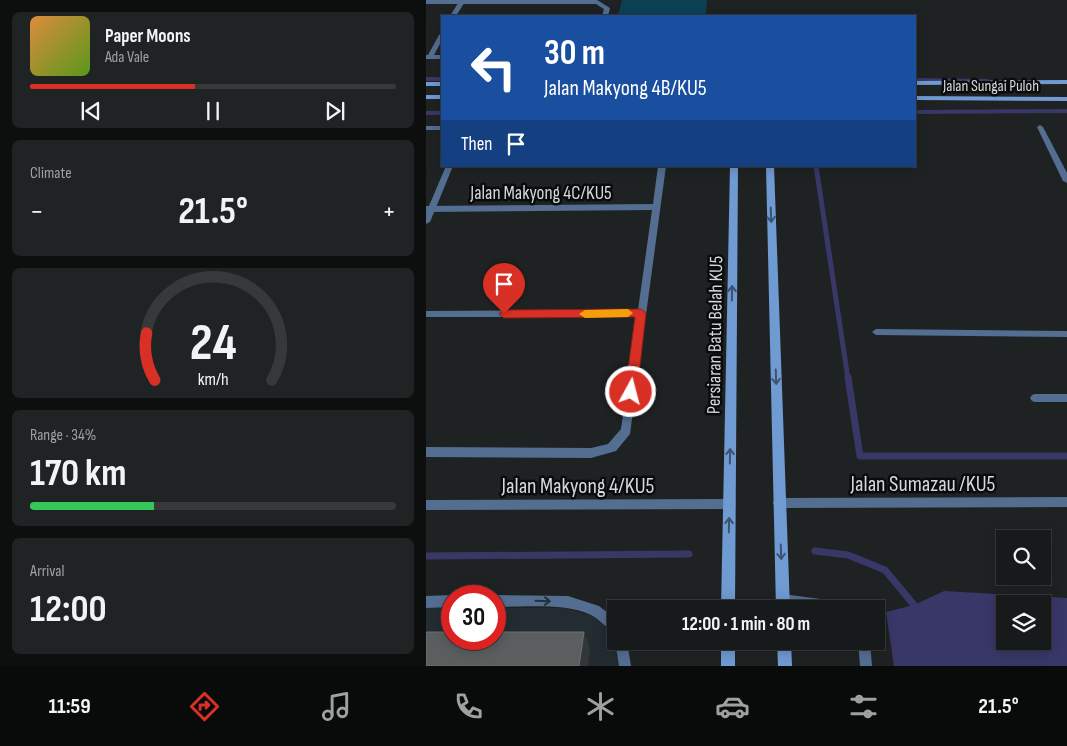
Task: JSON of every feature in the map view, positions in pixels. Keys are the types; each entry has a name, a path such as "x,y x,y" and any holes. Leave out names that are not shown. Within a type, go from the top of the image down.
{"street":[{"path":"426,2 597,1 607,8 605,15"},
{"path":"428,57 441,57"},
{"path":"916,82 1067,82"},
{"path":"426,84 441,84"},
{"path":"426,97 441,98"},
{"name":"Jalan Sungai Puloh","path":"916,98 1067,98"},
{"path":"426,128 441,128"},
{"path":"426,452 590,452 612,448 626,431 662,167"},
{"name":"Persiaran Batu Belah KU5","path":"728,600 734,167"},
{"path":"770,167 783,600"},
{"name":"Jalan Makyong 4C/KU5","path":"429,209 656,207"},
{"path":"426,314 641,313"},
{"name":"Jalan Sumazau /KU5","path":"779,503 1067,502"},
{"name":"Jalan Makyong 4/KU5","path":"426,505 730,504"},
{"path":"728,650 728,666"},
{"path":"784,650 785,666"}],"lane":[{"path":"454,15 462,1"},
{"path":"428,57 441,38"},
{"path":"1040,127 1067,181"},
{"path":"426,222 429,209 450,167"},
{"path":"876,332 1067,334"},
{"path":"1035,398 1067,398"},
{"path":"426,602 441,601"},
{"path":"506,601 568,602 595,610 607,620"},
{"path":"623,650 625,666"},
{"path":"865,650 866,666"}],"shaded area":[{"path":"622,0 707,0 706,15 618,15"},
{"path":"944,591 1014,595 996,595 996,650 1051,650 1051,597 1067,598 1067,666 894,666 886,612 914,605"},
{"path":"426,608 441,608 441,650 506,650 506,608 564,608 594,616 607,628 607,650 615,650 619,666 426,666"}],"building":[{"path":"426,632 441,632 441,650 506,650 506,632 584,632 579,666 426,666"}],"waterway":[{"path":"426,79 441,79"},
{"path":"916,80 987,81"},
{"path":"916,112 1067,111"},
{"path":"426,113 441,113"},
{"path":"816,167 848,379"},
{"path":"848,377 860,456 1067,456"},
{"path":"815,551 848,555 885,570 914,605"},
{"path":"426,556 689,554"}],"slow traffic":[{"path":"585,314 628,313"}],"route":[{"path":"504,314 641,313 631,392"}]}
